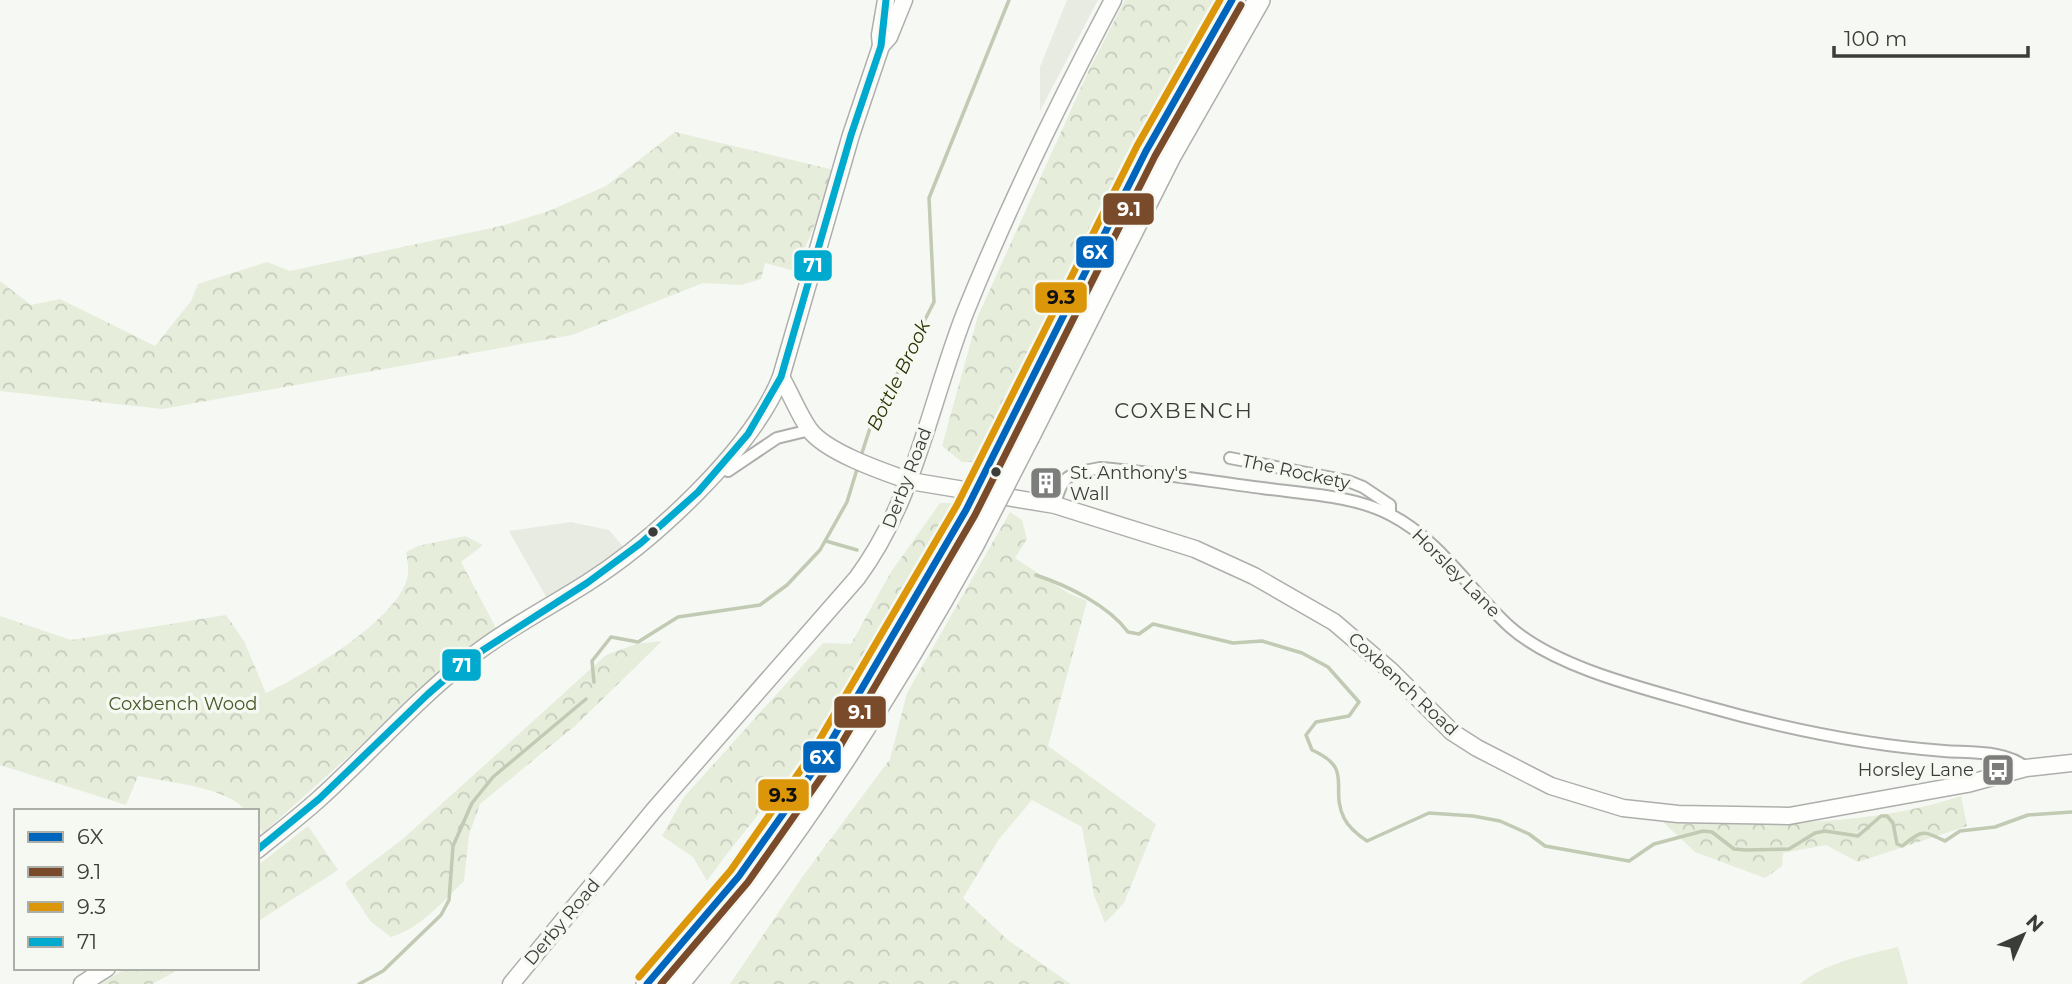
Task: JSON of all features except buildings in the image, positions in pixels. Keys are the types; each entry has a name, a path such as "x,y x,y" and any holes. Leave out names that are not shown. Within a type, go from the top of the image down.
{"highway":[{"path":"647,984 739,876 816,767 952,536 1146,151 1232,0"},
{"path":"678,984 770,868 854,748 973,545 1170,156 1259,0"}],"street":[{"path":"881,46 886,0"},
{"path":"259,848 319,799 434,687 494,640 589,582 649,537 717,468 753,425 782,377 851,135 881,46 889,37 904,0"},
{"name":"Derby Road","path":"511,984 654,810 857,578 885,537 910,481 951,352 979,280 1113,0"},
{"path":"717,468 728,471 777,438 810,430 782,377"},
{"name":"Coxbench Road","path":"810,430 850,456 910,481 1055,505 1195,549 1308,605 1357,640 1451,732 1519,771 1579,797 1640,810 1789,816 1967,784 2025,768 2072,763"},
{"name":"The Rockety","path":"1230,458 1348,481 1363,487 1390,505 1390,514"},
{"name":"Horsley Lane","path":"1055,505 1060,485 1068,476 1100,468 1345,499 1390,514 1433,547 1517,633 1567,661 1706,706 1806,730 1937,751 1989,755 2020,762 2025,768"},
{"path":"82,984 104,970"}],"shaded area":[{"path":"1067,0 1098,0 1040,111 1040,67"},
{"path":"571,522 609,530 624,548 548,600 509,531"}],"green space":[{"path":"1125,0 1215,0 1009,404 976,462 962,462 942,446 978,316 1089,70"},
{"path":"675,132 838,171 795,271 765,263 761,279 741,285 703,283 572,335 162,409 0,391 0,281 31,305 60,299 155,346 191,301 198,284 267,262 290,271 501,226 549,211 606,186"},
{"path":"940,503 953,503 851,682 806,752 707,881 693,857 662,836 684,797 823,643 851,644 891,572"},
{"path":"1010,512 1022,520 1027,539 1015,558 1068,593 1087,601 1048,746 1156,824 1124,903 1105,923 1094,895 1082,827 1032,800 999,839 963,898 1009,941 1071,984 730,984 803,876 890,759 907,693"},
{"name":"Coxbench Wood","path":"465,536 483,545 461,562 497,630 466,651 263,833 259,828 259,809 244,809 226,796 212,791 138,776 126,805 0,765 0,616 71,640 226,615 244,641 266,693 326,659 389,609 402,591 408,574 406,552 418,546"},
{"path":"662,641 576,725 480,804 469,835 464,881 439,906 412,927 391,937 371,922 345,883 404,838 606,655 636,644"},
{"path":"1961,796 1967,826 1858,862 1826,845 1783,853 1782,866 1765,878 1695,852 1662,821 1775,823 1850,819 1888,814"},
{"path":"308,826 338,870 259,921 259,864"},
{"path":"1898,947 1908,984 1800,984 1810,976 1834,965"},
{"path":"124,970 178,970 152,984 99,984"}],"waterway":[{"name":"Bottle Brook","path":"860,459 871,425 934,302 929,198 1009,0"},
{"name":"Bottle Brook","path":"594,682 592,661 611,637 638,642 678,617 760,605 787,585 820,550 847,502 858,466"},
{"path":"826,541 857,550"},
{"path":"1036,575 1099,605 1128,632 1139,634 1153,624 1233,643 1262,641 1302,653 1328,667 1359,702 1349,716 1316,722 1306,735 1312,750 1333,764 1337,772 1340,807 1344,818 1348,825 1367,841 1429,813 1473,816 1500,821 1529,834 1545,846 1629,861 1654,844 1703,831 1712,832 1734,849 1789,849 1815,833 1825,831 1858,836 1881,816 1887,816 1893,823 1897,844 1902,846 1923,833 1945,841 1960,831 1995,827 2028,815 2072,812"},
{"name":"Bottle Brook","path":"359,984 383,971 441,915 449,900 453,846 472,803 493,777 586,699"}],"transit line":[{"name":"71","path":"259,848 319,799 466,661 587,583 641,543 698,492 748,434 781,377 851,135 881,46 886,0"},
{"name":"9.3","path":"639,977 731,870 807,761 957,505 1137,146 1220,0"},
{"name":"6X","path":"647,984 739,876 816,767 966,510 1146,151 1232,0"},
{"name":"9.1","path":"661,984 748,882 825,772 975,515 1155,156 1241,5"}],"place":[{"name":"St. Anthony's Wall","path":"1046,483"},
{"name":"Horsley Lane","path":"1998,770"}],"district":[{"name":"COXBENCH","path":"1184,411"}]}
